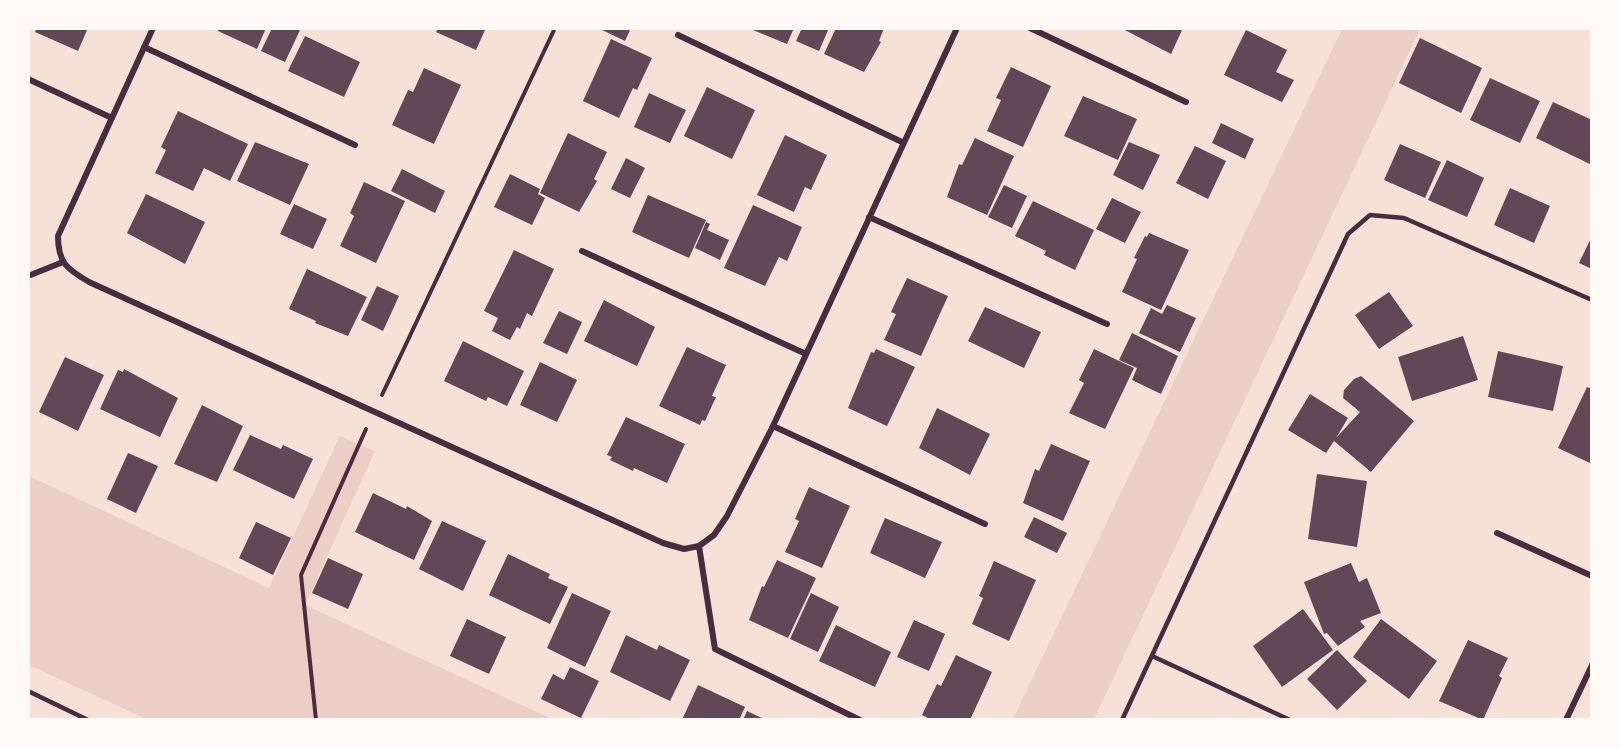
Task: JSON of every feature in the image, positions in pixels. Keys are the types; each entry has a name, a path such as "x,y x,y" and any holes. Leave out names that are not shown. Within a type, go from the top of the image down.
{"street":[{"path":"153,28 58,236 58,252 63,262 89,282 373,413 663,543 684,549 699,546 714,535 727,516 773,426 957,28"},
{"path":"1030,28 1186,102"},
{"path":"678,35 904,143"},
{"path":"144,47 355,145"},
{"path":"28,79 112,118"},
{"path":"869,217 1107,324"},
{"path":"582,251 806,354"},
{"path":"28,276 63,262"},
{"path":"773,426 985,524"},
{"path":"1497,533 1592,576"},
{"path":"699,546 715,649 860,720"},
{"path":"1566,720 1592,665"}],"lane":[{"path":"1122,720 1348,234 1370,215 1404,218 1592,300"},
{"path":"1152,656 1290,720"},
{"path":"28,691 88,720"}],"path":[{"path":"316,720 301,575 373,413 555,28"}],"shaded area":[{"path":"1342,29 1420,29 1094,719 1013,719"},
{"path":"340,436 375,451 305,605 552,719 146,719 29,665 29,476 269,588"}],"building":[{"path":"37,28 88,28 78,51 35,32"},
{"path":"218,28 266,28 257,49 218,31"},
{"path":"272,28 301,28 285,62 261,51"},
{"path":"438,28 486,28 476,50 436,32"},
{"path":"598,28 631,28 625,41"},
{"path":"748,28 794,28 787,44"},
{"path":"802,28 829,28 819,51 796,41"},
{"path":"836,28 884,28 879,41 881,42 864,72 824,54"},
{"path":"1121,28 1183,28 1171,54"},
{"path":"1246,30 1287,50 1276,72 1294,80 1282,102 1224,75"},
{"path":"305,36 360,62 344,97 288,71"},
{"path":"1420,38 1482,68 1461,113 1399,83"},
{"path":"611,39 652,58 637,90 633,88 619,118 583,101"},
{"path":"1011,67 1051,86 1023,147 987,131 1001,100 996,98"},
{"path":"424,68 461,85 434,144 392,125 408,90 413,92"},
{"path":"1490,78 1540,101 1520,143 1470,120"},
{"path":"707,87 755,110 732,159 684,136"},
{"path":"649,93 686,110 670,143 634,127"},
{"path":"1083,96 1137,119 1118,160 1064,136"},
{"path":"1553,102 1592,120 1592,165 1536,138"},
{"path":"178,111 248,144 230,181 204,168 193,191 155,173 166,150 161,147"},
{"path":"1221,123 1254,139 1245,159 1212,143"},
{"path":"568,133 607,152 594,179 597,181 579,212 540,193"},
{"path":"785,135 827,155 811,190 805,187 794,212 757,195"},
{"path":"975,138 1014,156 987,215 947,197 959,164 962,165"},
{"path":"255,142 309,164 290,205 237,181"},
{"path":"1129,142 1160,155 1143,190 1113,175"},
{"path":"1400,144 1441,162 1425,198 1384,180"},
{"path":"1195,146 1226,161 1208,199 1176,183"},
{"path":"626,158 645,168 630,198 611,189"},
{"path":"1447,160 1484,178 1467,217 1428,200"},
{"path":"402,169 445,191 435,213 391,191"},
{"path":"510,174 540,189 538,194 545,198 532,225 494,207"},
{"path":"364,182 405,201 376,263 340,246 354,216 350,213"},
{"path":"1004,185 1027,196 1012,228 988,217"},
{"path":"1510,188 1550,206 1534,243 1494,225"},
{"path":"146,194 205,222 185,264 127,233"},
{"path":"648,195 706,220 689,258 632,232"},
{"path":"1112,198 1141,212 1125,243 1096,229"},
{"path":"1033,201 1094,230 1075,270 1044,255 1046,251 1015,236"},
{"path":"294,204 327,219 313,249 280,234"},
{"path":"753,205 802,227 787,261 779,257 765,286 724,268"},
{"path":"706,222 710,224 707,230 729,240 720,260 695,248"},
{"path":"1149,233 1189,250 1161,310 1122,292 1137,259 1134,258 1145,236 1147,237"},
{"path":"1592,236 1592,269 1579,263"},
{"path":"514,250 554,269 532,316 527,313 520,329 517,327 510,340 492,331 498,318 484,311"},
{"path":"307,269 367,297 348,336 315,323 316,321 289,309"},
{"path":"907,278 948,296 921,356 884,340 896,314 891,312"},
{"path":"377,286 399,296 383,331 361,320"},
{"path":"1389,292 1413,326 1379,349 1355,315"},
{"path":"604,300 655,327 637,366 584,341"},
{"path":"1167,305 1196,318 1180,352 1139,333 1151,308 1162,314"},
{"path":"985,307 1041,332 1024,368 968,341"},
{"path":"559,311 582,322 567,354 543,343"},
{"path":"1132,333 1178,356 1161,394 1132,380 1137,368 1119,360"},
{"path":"1463,336 1478,380 1412,401 1398,357"},
{"path":"463,341 524,371 507,406 488,397 486,401 444,381"},
{"path":"687,347 726,365 712,396 716,397 705,421 702,420 700,425 659,406"},
{"path":"876,349 915,367 887,426 848,408 871,352 874,353"},
{"path":"1094,349 1134,368 1105,429 1069,413 1084,383 1079,380"},
{"path":"1498,351 1563,366 1553,411 1488,397"},
{"path":"65,357 104,375 78,431 39,412"},
{"path":"540,362 577,380 557,422 520,405"},
{"path":"124,369 178,398 160,437 100,409 118,370 123,372"},
{"path":"1361,376 1414,421 1371,472 1334,441 1326,453 1288,430 1310,394 1348,418 1336,438 1360,412 1343,398 1344,390 1354,379"},
{"path":"1587,387 1592,389 1592,464 1558,448"},
{"path":"202,405 243,426 217,482 174,464"},
{"path":"937,408 990,434 970,475 919,448"},
{"path":"626,417 685,444 667,483 610,460 612,457 607,455"},
{"path":"250,435 281,449 283,445 313,459 294,499 233,470"},
{"path":"1051,444 1090,461 1063,521 1023,503 1035,469 1039,471"},
{"path":"128,453 158,466 136,513 107,499"},
{"path":"1317,474 1367,481 1357,547 1308,539"},
{"path":"809,487 850,506 822,568 785,552 799,521 795,519"},
{"path":"373,493 406,509 407,506 432,521 414,560 355,532"},
{"path":"1034,517 1067,533 1057,553 1024,537"},
{"path":"885,518 942,542 925,578 870,553"},
{"path":"442,521 486,541 463,591 419,569"},
{"path":"256,522 291,538 273,575 239,558"},
{"path":"508,554 550,574 548,578 568,587 550,624 489,595"},
{"path":"328,558 363,574 348,609 312,593"},
{"path":"777,560 816,578 788,638 749,620 762,586 764,587"},
{"path":"994,561 1036,580 1009,641 972,624 983,598 979,596"},
{"path":"1351,563 1359,582 1367,578 1381,613 1360,621 1365,627 1338,646 1327,633 1324,634 1304,582"},
{"path":"572,593 611,611 585,667 547,648"},
{"path":"811,593 839,607 818,652 790,639"},
{"path":"1303,609 1333,650 1282,687 1253,646"},
{"path":"467,619 506,637 489,674 450,656"},
{"path":"1381,619 1437,661 1409,699 1353,657"},
{"path":"914,620 945,634 929,671 897,657"},
{"path":"836,625 891,652 875,687 819,661"},
{"path":"626,635 657,650 659,645 690,660 670,701 610,672"},
{"path":"1468,640 1508,658 1499,676 1502,678 1483,720 1439,701"},
{"path":"1337,650 1367,681 1337,710 1307,679"},
{"path":"956,655 992,672 970,720 932,720 922,715 937,684 941,686"},
{"path":"570,667 599,681 581,718 541,699 553,674 564,680"},
{"path":"698,685 745,707 739,720 682,720"},
{"path":"747,711 766,720 743,720"}]}
